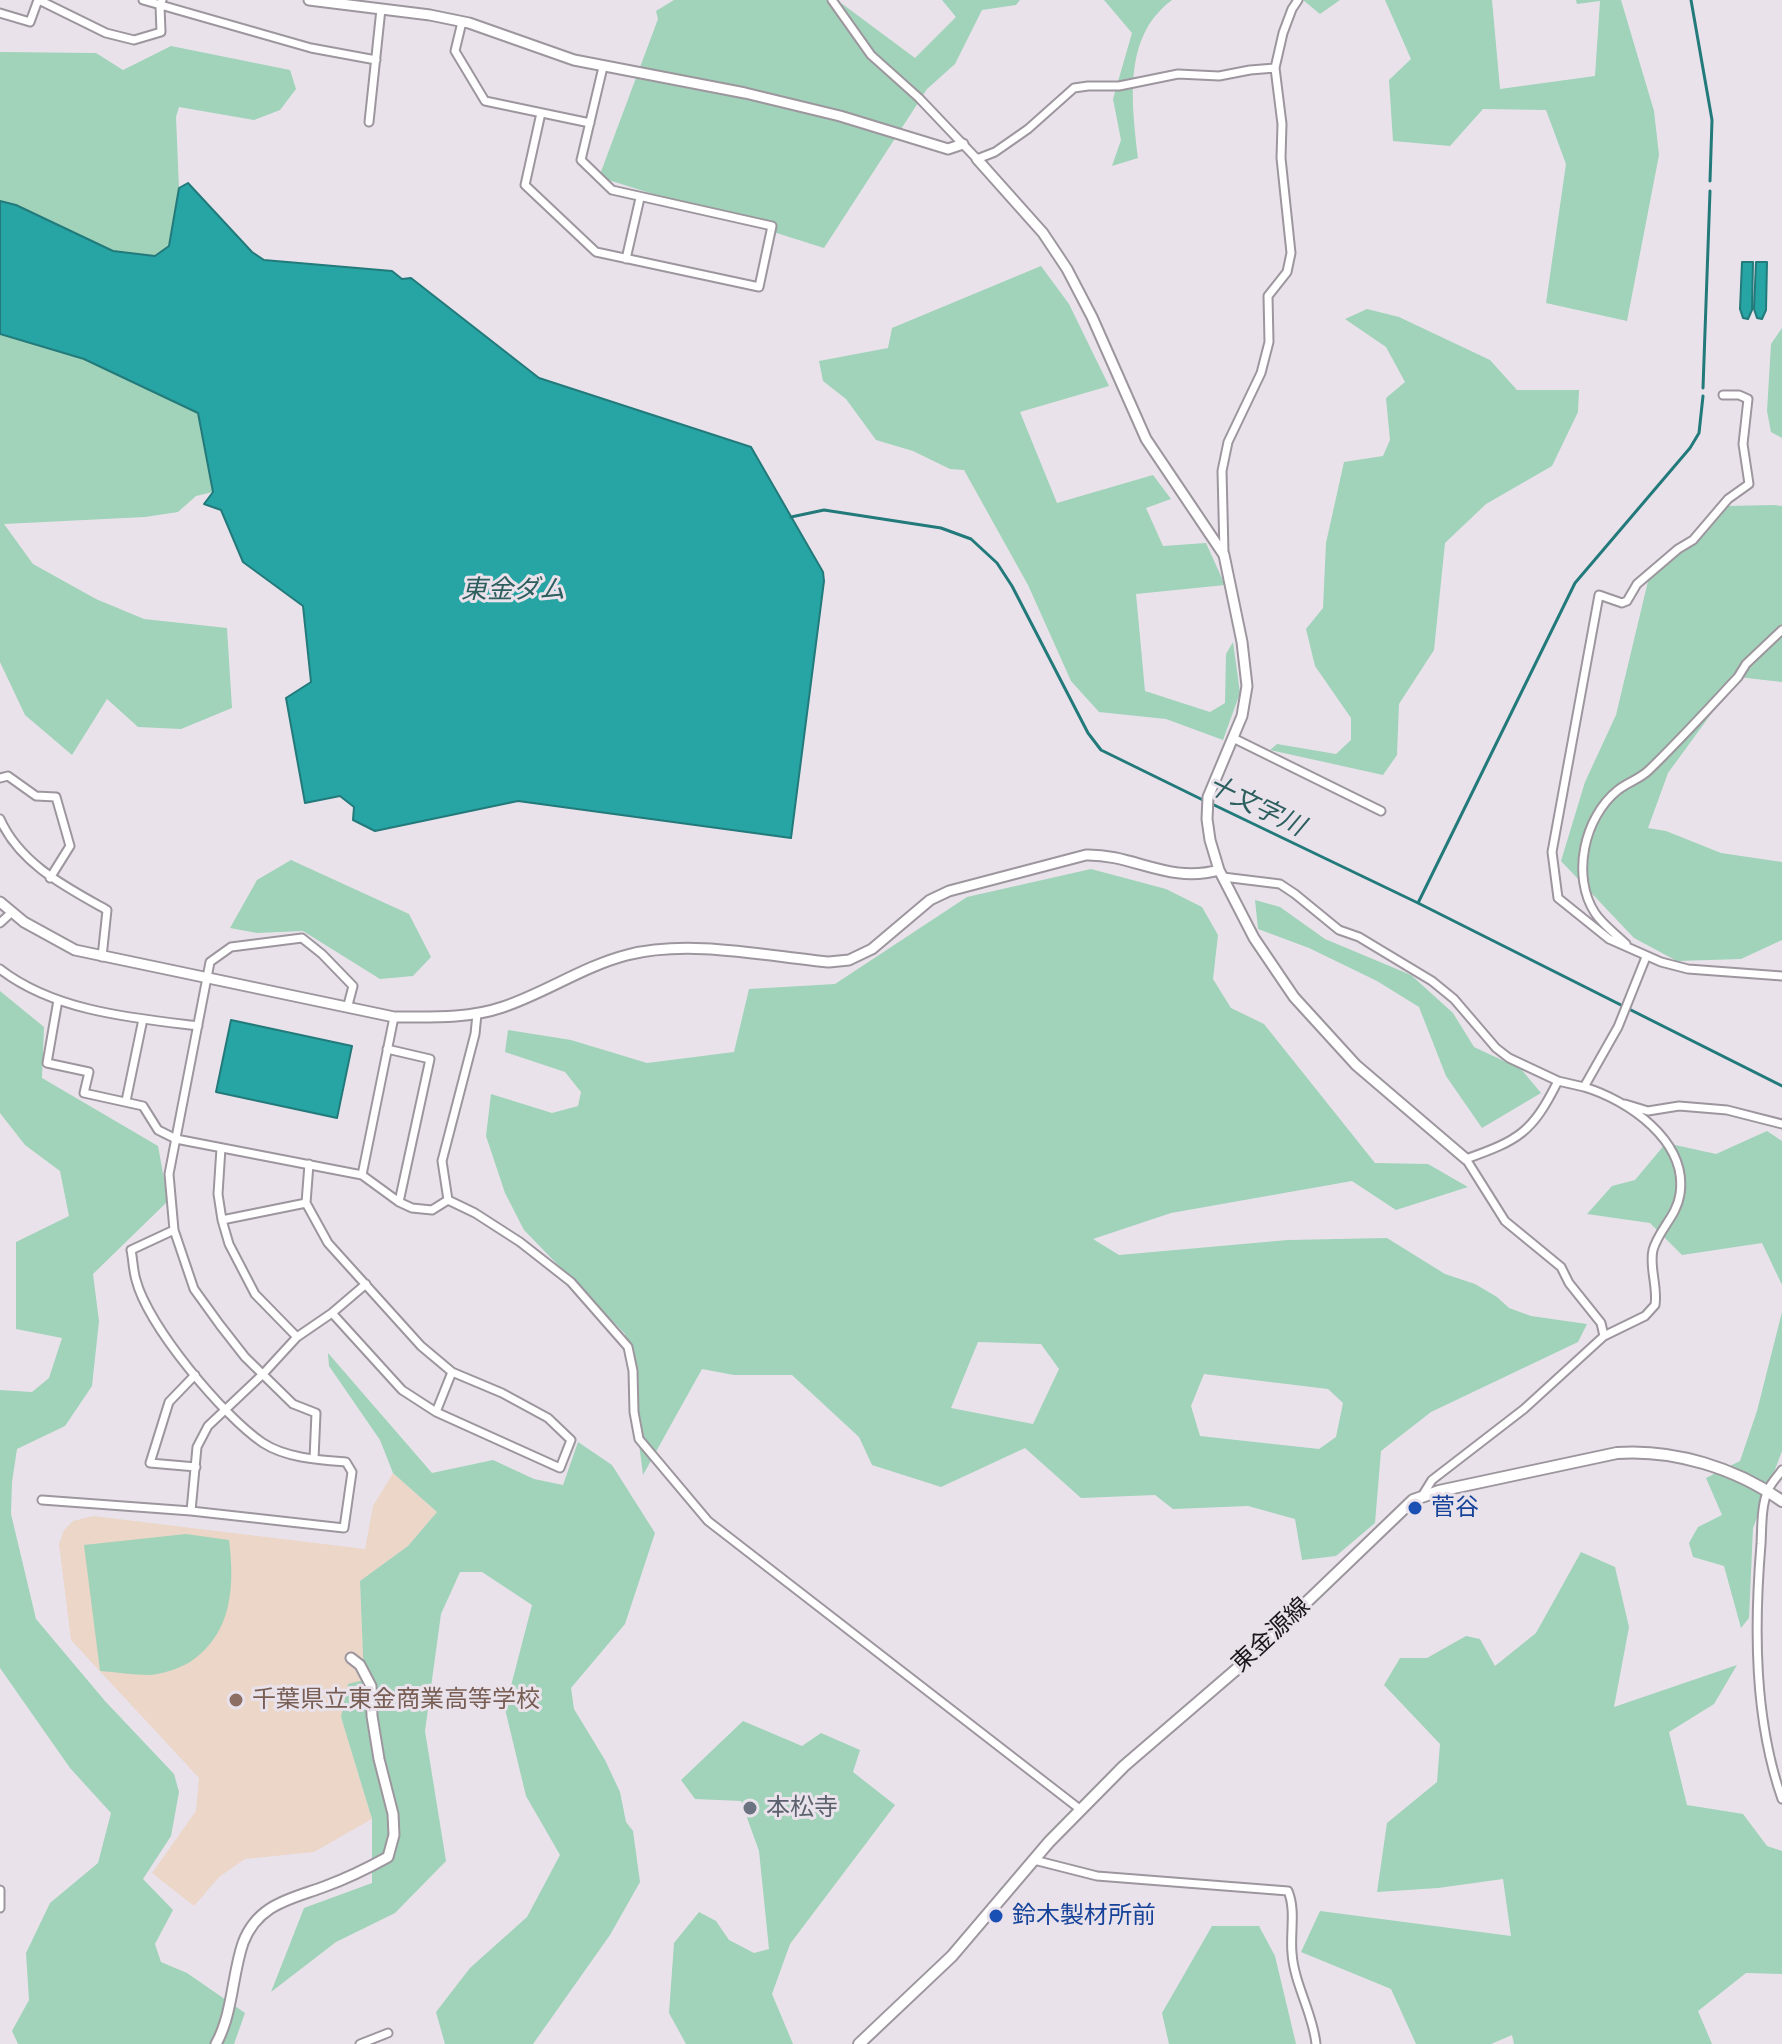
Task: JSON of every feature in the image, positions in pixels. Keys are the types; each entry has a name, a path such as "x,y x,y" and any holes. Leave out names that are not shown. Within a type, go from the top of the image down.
{"main road":[{"name":"東金源線","path":"859,2044 952,1956 1034,1860 1155,1737 1238,1668 1406,1506 1422,1496 1617,1453 1639,1452 1679,1457 1735,1474 1782,1501"}],"street":[{"path":"0,13 30,22 38,0 106,33 134,40 161,32 161,3"},
{"path":"143,0 311,48 376,60"},
{"path":"309,0 462,22 574,60 745,93 840,116 948,149 963,144"},
{"path":"832,0 871,55 963,144 1043,233 1067,269 1092,317 1146,439 1224,555"},
{"path":"1298,0 1283,33 1275,68 1291,253 1287,272 1268,296 1269,342 1261,373 1228,442 1222,471 1224,555 1247,686 1242,716 1208,797 1210,840 1221,874 1254,938 1294,997 1356,1065 1466,1159 1505,1221 1561,1267 1569,1283 1601,1323 1604,1336"},
{"path":"369,122 381,9"},
{"path":"462,22 455,51 485,101 590,123"},
{"path":"541,113 525,185 596,252 759,287 772,226 612,190 581,160 603,67"},
{"path":"977,159 995,152 1028,129 1074,88 1119,86 1178,74 1219,76 1275,68"},
{"path":"626,259 640,198"},
{"path":"1723,395 1739,395 1748,399 1743,444 1749,484 1728,499 1693,540 1637,584 1627,601 1622,603 1599,595 1552,852 1558,898 1609,939 1646,957 1688,969 1782,976"},
{"path":"1629,948 1596,915 1588,897 1583,858 1587,837 1604,804 1618,789 1643,777 1738,677 1754,654 1782,630"},
{"path":"1233,738 1381,811"},
{"path":"0,778 8,776 36,796 56,797 70,846 50,878"},
{"path":"0,819 5,831 50,878 107,910 102,957"},
{"path":"0,902 48,937 75,950 394,1017 477,1014 526,998 605,962 654,950 706,950 829,962 849,960 872,949 940,895 1086,855 1101,855 1170,874 1221,874 1280,884 1339,930 1359,937 1432,981 1454,999 1496,1048 1509,1058 1558,1081 1601,1092 1619,1103 1650,1125 1668,1146 1679,1167 1680,1194 1670,1222 1653,1251 1657,1296 1652,1311 1604,1336 1524,1409 1432,1480 1422,1496"},
{"path":"0,923 12,912"},
{"path":"314,1459 316,1413 293,1404 245,1357 194,1289 174,1230 169,1174 210,962 231,947 302,938 353,986 348,1005"},
{"path":"1584,1087 1618,1027 1646,957"},
{"path":"0,969 14,980 58,1000 143,1019 198,1026"},
{"path":"58,1000 47,1063 89,1072 84,1093 143,1106 158,1130 176,1139 362,1175 412,1208 432,1210 448,1200"},
{"path":"448,1200 442,1161 475,1034 477,1014"},
{"path":"362,1175 394,1017"},
{"path":"126,1101 143,1019"},
{"path":"387,1049 430,1059 399,1202"},
{"path":"1466,1159 1518,1138 1541,1114 1558,1081"},
{"path":"1619,1103 1648,1111 1679,1106 1727,1110 1782,1124"},
{"path":"221,1148 218,1194 229,1244 255,1294 297,1337"},
{"path":"309,1164 306,1203 328,1243 421,1346 452,1372 502,1393 548,1418 571,1440 560,1468 436,1412 402,1390 332,1313"},
{"path":"448,1200 509,1235 571,1282 628,1347 639,1439 708,1521 1081,1810"},
{"path":"222,1220 306,1203"},
{"path":"42,1500 191,1511 344,1528 352,1472 346,1462 287,1453 264,1443 225,1410 162,1332 136,1282 131,1250 174,1230"},
{"path":"191,1511 197,1447 208,1426 297,1337 366,1284"},
{"path":"436,1412 452,1372"},
{"path":"195,1375 169,1402 150,1463 196,1467"},
{"path":"1782,1470 1768,1491 1759,1566 1760,1691 1771,1760 1782,1799"},
{"path":"216,2044 243,1943 264,1912 278,1902 328,1886 388,1857 394,1835 393,1814 379,1759 371,1686 360,1665 351,1658"},
{"path":"1034,1860 1097,1876 1288,1891 1292,1900 1292,1956 1314,2024 1316,2044"},
{"path":"0,1890 0,1908"},
{"path":"360,2044 388,2033"}],"shaded area":[{"name":"千葉県立東金商業高等学校","path":"393,1473 437,1512 408,1546 360,1581 364,1680 341,1717 372,1819 314,1852 245,1859 219,1877 194,1906 152,1873 196,1811 199,1778 71,1640 59,1544 64,1530 73,1521 93,1516 365,1549 373,1506"}],"green space":[{"path":"674,0 837,0 915,58 956,17 942,0 1020,0 1016,5 982,10 955,64 927,89 824,248 599,177 658,19 656,11"},
{"path":"1104,0 1172,0 1156,15 1138,52 1133,94 1138,158 1112,166 1121,140 1113,99 1132,33"},
{"path":"1303,0 1340,0 1320,14"},
{"path":"1385,0 1492,0 1500,89 1595,76 1600,1 1577,4 1576,0 1621,0 1654,111 1659,155 1627,321 1546,303 1566,164 1546,110 1483,109 1450,146 1393,141 1389,80 1411,59"},
{"path":"171,46 290,70 296,89 280,110 254,120 179,107 176,117 179,188 169,246 155,256 113,251 16,205 0,201 0,52 96,53 123,70"},
{"path":"1041,266 1069,304 1109,386 1020,412 1057,503 1153,475 1171,499 1146,508 1163,546 1206,543 1225,585 1136,594 1145,691 1210,712 1225,703 1226,654 1233,642 1240,693 1223,740 1166,719 1099,712 1071,681 1028,585 964,470 950,469 913,451 876,440 846,399 823,381 819,361 888,348 892,328"},
{"path":"1367,309 1399,317 1490,360 1517,390 1579,390 1578,412 1552,466 1486,504 1445,543 1434,650 1399,704 1397,755 1383,775 1270,750 1277,744 1336,754 1351,740 1351,718 1315,666 1306,629 1323,608 1326,543 1344,462 1383,456 1390,440 1386,398 1405,382 1386,347 1345,319"},
{"path":"1782,328 1782,438 1771,432 1767,411 1771,344"},
{"path":"0,334 84,359 198,413 213,492 196,496 178,512 145,517 4,524 33,564 96,599 144,619 227,628 232,708 181,729 138,727 107,699 72,755 25,715 0,662"},
{"path":"1726,506 1782,506 1782,682 1738,677 1668,773 1648,828 1666,831 1721,853 1782,862 1782,940 1741,959 1677,961 1634,938 1561,861 1585,782 1616,715 1649,577 1699,537"},
{"path":"291,860 409,914 431,957 413,976 380,979 303,931 257,933 230,928 257,880"},
{"path":"1091,869 1166,889 1202,907 1218,935 1213,979 1231,1008 1264,1024 1375,1163 1428,1164 1468,1187 1396,1210 1352,1181 1171,1213 1093,1239 1119,1255 1288,1240 1387,1238 1445,1274 1475,1284 1509,1308 1531,1316 1587,1324 1578,1342 1431,1412 1381,1451 1375,1523 1336,1556 1302,1560 1295,1519 1248,1506 1173,1509 1155,1495 1081,1498 1025,1448 941,1487 872,1465 859,1437 792,1375 734,1375 702,1369 643,1475 625,1334 524,1230 505,1193 486,1136 491,1094 552,1113 578,1106 581,1092 565,1072 505,1052 508,1030 571,1040 647,1063 734,1052 749,989 835,984 967,897","holes":["978,1342 1041,1344 1059,1369 1033,1424 951,1408","1204,1374 1328,1389 1343,1403 1336,1437 1319,1449 1200,1436 1191,1406"]},
{"path":"1255,900 1280,907 1325,939 1411,975 1453,1013 1474,1047 1521,1069 1541,1093 1482,1128 1446,1076 1419,1007 1377,981 1309,948 1258,929"},
{"path":"0,991 44,1027 42,1078 158,1146 168,1201 93,1274 99,1321 92,1386 65,1426 17,1449 11,1514 36,1619 105,1701 174,1774 179,1792 171,1836 143,1879 173,1910 155,1944 161,1962 187,1973 245,2013 234,2044 18,2044 12,2031 29,2000 26,1953 50,1903 98,1863 111,1813 70,1768 0,1668 0,1390 32,1392 49,1378 62,1338 16,1329 16,1242 69,1216 60,1171 25,1145 0,1113"},
{"path":"1767,1131 1782,1141 1782,1285 1762,1243 1682,1255 1650,1223 1587,1214 1612,1186 1635,1180 1666,1143 1716,1154"},
{"path":"1782,1312 1782,1451 1753,1528 1749,1618 1741,1628 1724,1566 1693,1557 1689,1543 1698,1527 1722,1515 1706,1478 1740,1461 1757,1411"},
{"path":"328,1353 432,1473 493,1460 534,1479 563,1485 578,1442 612,1465 655,1533 625,1624 571,1688 574,1709 620,1792 626,1822 633,1831 640,1882 610,1935 533,2044 445,2044 436,2012 470,1968 527,1917 560,1855 526,1796 505,1709 532,1605 482,1572 460,1572 441,1614 425,1731 446,1861 395,1913 336,1942 271,1992 304,1908 372,1883 372,1819 341,1717 348,1684 364,1680 360,1581 408,1546 437,1512 393,1473 380,1440 329,1366"},
{"path":"186,1534 229,1540 231,1575 228,1608 215,1638 190,1662 165,1672 149,1675 100,1671 84,1545"},
{"path":"1581,1552 1615,1567 1629,1627 1614,1707 1737,1665 1714,1704 1669,1732 1687,1805 1743,1814 1767,1846 1782,1851 1782,1974 1746,1973 1698,2011 1712,2044 1514,2044 1512,2035 1491,2044 1416,2044 1391,1989 1301,1952 1320,1911 1511,1936 1503,1879 1377,1892 1387,1823 1437,1782 1440,1744 1384,1685 1400,1658 1427,1658 1466,1636 1480,1639 1495,1666 1536,1633"},
{"path":"743,1721 802,1746 821,1733 860,1750 853,1772 895,1805 790,1944 772,1994 793,2044 686,2044 669,2013 674,1943 699,1912 716,1921 729,1940 754,1953 769,1949 759,1851 741,1801 695,1799 681,1780"},
{"path":"1212,1926 1259,1926 1275,1956 1296,2044 1169,2044 1162,2013"}],"water":[{"name":"東金ダム","path":"188,183 252,252 264,260 392,271 402,279 411,278 539,378 751,447 823,572 824,581 791,838 518,801 375,831 353,820 354,807 340,796 305,803 286,698 311,682 303,606 243,562 221,510 204,504 213,492 198,413 84,359 0,334 0,201 16,205 113,251 155,256 169,246 179,188"},
{"path":"1742,262 1753,262 1752,310 1748,319 1743,318 1740,309"},
{"path":"1756,262 1767,262 1766,310 1762,319 1757,318 1754,309"},
{"path":"231,1020 352,1046 337,1118 216,1092"}],"waterway":[{"path":"1691,0 1712,120 1710,181"},
{"path":"1703,388 1710,191"},
{"path":"1418,903 1575,583 1690,448 1699,433 1703,396"},
{"name":"十文字川","path":"791,517 824,510 941,528 971,539 997,563 1012,586 1088,733 1101,750 1205,801"},
{"name":"十文字川","path":"1212,804 1418,903 1782,1086"}],"place":[{"name":"菅谷","path":"1415,1508"},
{"name":"千葉県立東金商業高等学校","path":"236,1700"},
{"name":"本松寺","path":"750,1808"},
{"name":"鈴木製材所前","path":"996,1916"}]}
